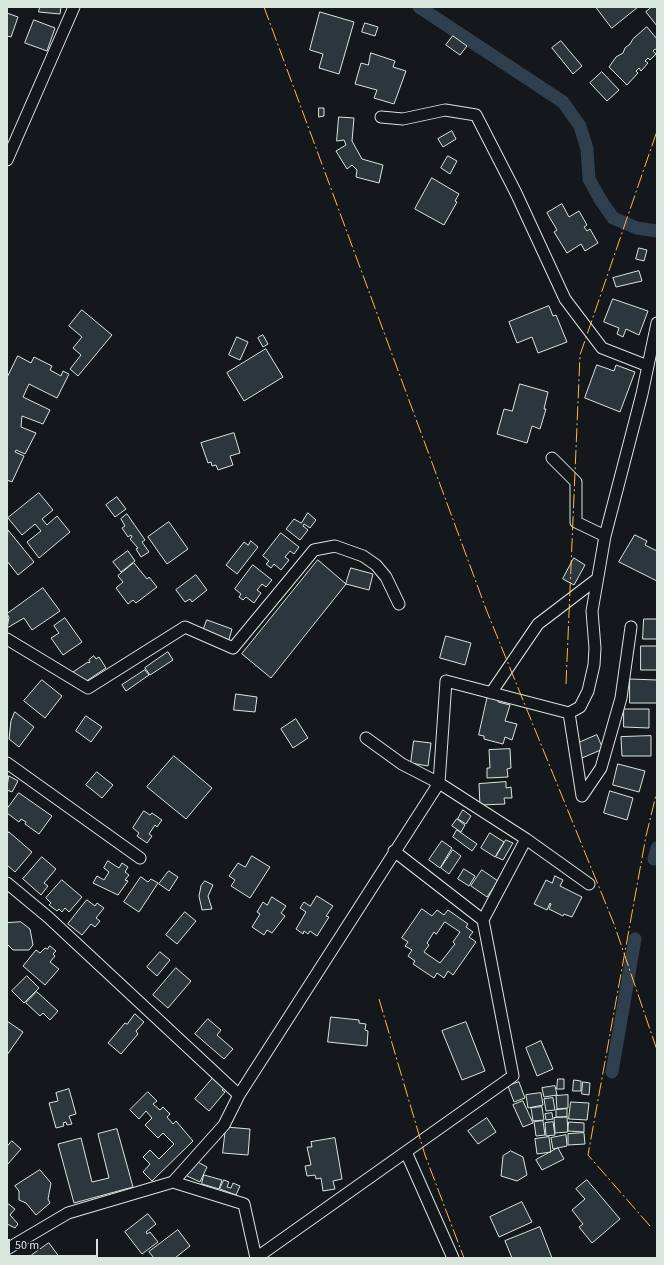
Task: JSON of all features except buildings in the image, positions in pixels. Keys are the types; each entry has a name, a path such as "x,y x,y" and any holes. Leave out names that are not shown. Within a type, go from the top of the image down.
{"street":[{"path":"7,160 74,7"},
{"path":"381,117 402,119 445,110 476,115 516,193 565,299 602,348 648,366"},
{"path":"7,1249 68,1213 173,1182 224,1125 239,1095 439,782 446,681 569,713 580,707 588,690 594,665 595,648 592,610 605,536 648,366 657,323"},
{"path":"552,458 576,482 576,522 605,536"},
{"path":"7,639 88,688 185,627 233,648 314,550 335,546 363,556 376,565 386,577 399,604"},
{"path":"491,693 538,624 597,579"},
{"path":"569,713 582,796 601,768 620,698 631,627"},
{"path":"366,738 402,764 439,782 526,839 589,884"},
{"path":"7,763 140,858"},
{"path":"173,1182 244,1204 256,1258 513,1076 483,920 526,839"},
{"path":"394,851 483,920"},
{"path":"7,883 48,917 239,1095"},
{"path":"406,1152 452,1258"}],"waterway":[{"path":"419,7 563,102 580,126 587,149 589,179 613,218 637,228 657,231"},
{"path":"654,859 657,848"},
{"path":"612,1072 635,939"}],"power":[{"path":"264,7 486,609 614,924 657,1050"},
{"path":"566,684 580,355 657,131"},
{"path":"650,1226 588,1155 646,836 657,791"},
{"path":"379,999 425,1155 464,1258"}]}
